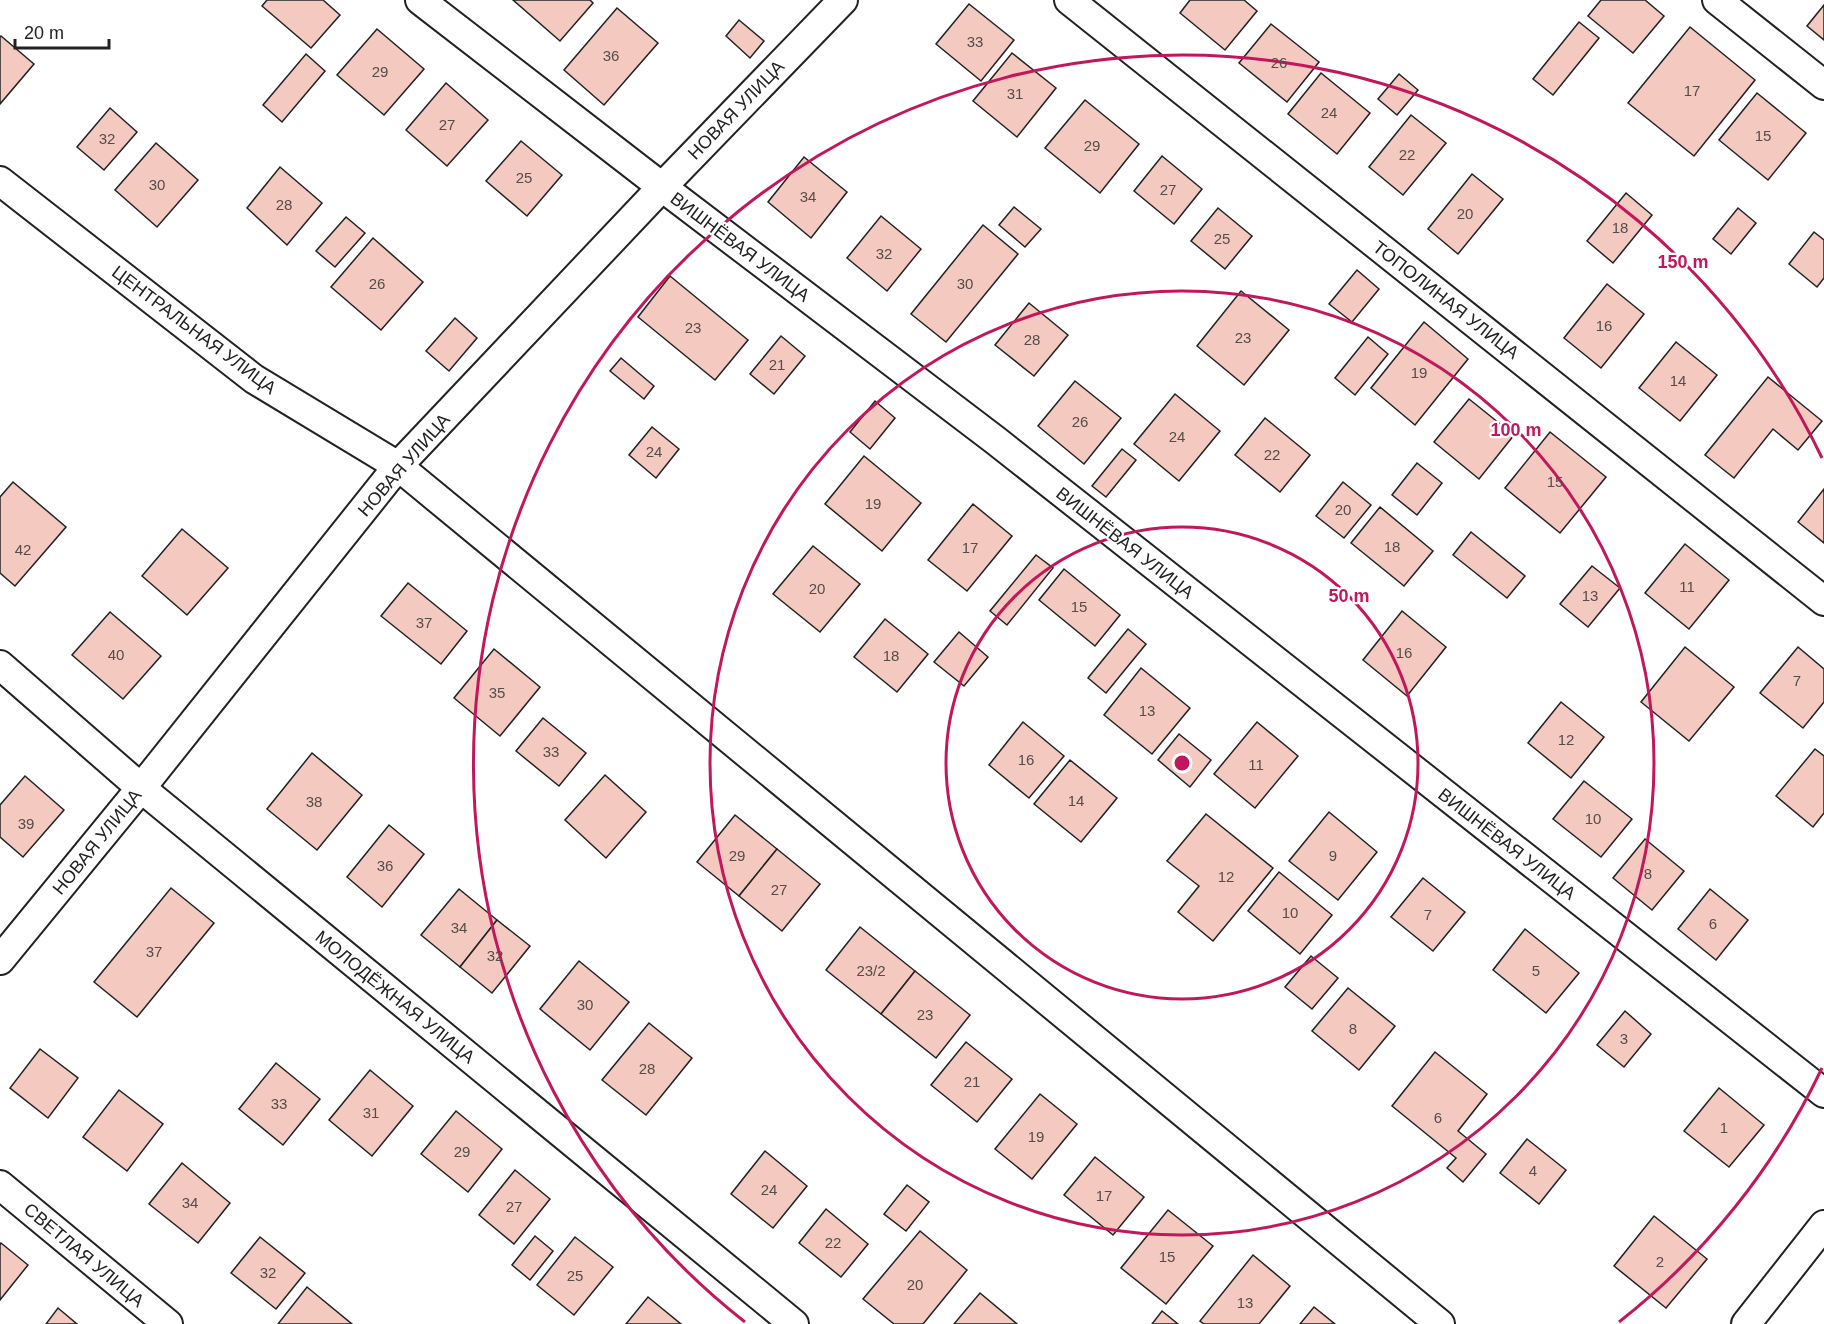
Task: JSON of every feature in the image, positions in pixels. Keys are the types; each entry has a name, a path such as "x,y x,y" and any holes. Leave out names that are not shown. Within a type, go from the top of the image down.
{"street":[{"name":"ВИШНЁВАЯ УЛИЦА","path":"420,0 662,188 1004,448 1824,1093"},
{"name":"НОВАЯ УЛИЦА","path":"0,960 141,788 398,466 843,0"},
{"name":"ТОПОЛИНАЯ УЛИЦА","path":"1069,0 1824,600"},
{"path":"1717,0 1824,85"},
{"name":"ЦЕНТРАЛЬНАЯ УЛИЦА","path":"0,181 254,380 398,466 1440,1324"},
{"name":"МОЛОДЁЖНАЯ УЛИЦА","path":"0,665 141,788 794,1324"},
{"name":"СВЕТЛАЯ УЛИЦА","path":"0,1185 168,1324"},
{"path":"1746,1324 1824,1225"}],"building":[{"path":"267,0 323,0 340,15 311,48 262,6"},
{"path":"513,0 590,0 593,3 560,41"},
{"path":"1190,0 1244,0 1257,11 1225,50 1180,13"},
{"path":"1601,0 1645,0 1664,16 1633,53 1588,16"},
{"path":"969,4 1014,40 981,81 936,44"},
{"path":"1824,5 1824,40 1807,26"},
{"path":"617,8 658,43 604,105 564,70"},
{"path":"739,20 764,41 750,58 726,36"},
{"path":"1579,22 1599,38 1553,95 1533,79"},
{"path":"1271,24 1319,62 1287,102 1239,63"},
{"path":"1690,27 1755,80 1694,156 1628,103"},
{"path":"377,29 424,69 384,115 337,75"},
{"path":"0,37 34,64 0,104"},
{"path":"1012,53 1056,88 1017,137 973,101"},
{"path":"306,54 325,71 282,122 263,105"},
{"path":"1321,73 1370,113 1337,154 1288,114"},
{"path":"1399,74 1418,90 1397,115 1378,99"},
{"path":"446,83 488,120 447,166 406,130"},
{"path":"1757,93 1806,133 1768,180 1719,140"},
{"path":"1085,100 1139,144 1100,193 1045,148"},
{"path":"110,108 137,132 104,170 77,147"},
{"path":"1411,115 1446,143 1403,195 1369,167"},
{"path":"521,141 562,175 527,216 486,181"},
{"path":"156,143 198,180 157,227 115,190"},
{"path":"1162,156 1202,189 1174,224 1134,191"},
{"path":"804,157 847,192 811,238 768,202"},
{"path":"280,167 322,203 287,245 247,208"},
{"path":"1472,174 1503,199 1458,254 1428,229"},
{"path":"1626,193 1652,215 1613,263 1587,241"},
{"path":"1014,207 1041,229 1025,247 999,225"},
{"path":"1218,208 1252,236 1225,269 1191,241"},
{"path":"1738,208 1756,223 1731,254 1713,239"},
{"path":"881,216 921,249 887,291 847,258"},
{"path":"346,217 365,233 335,267 316,251"},
{"path":"983,225 1018,254 946,342 911,314"},
{"path":"1814,232 1824,240 1824,278 1817,287 1789,264"},
{"path":"373,238 423,282 381,330 331,287"},
{"path":"1357,270 1379,289 1352,322 1329,304"},
{"path":"670,276 748,340 715,380 638,317"},
{"path":"1607,284 1644,314 1601,368 1564,338"},
{"path":"1241,291 1289,330 1244,385 1197,346"},
{"path":"1029,303 1068,335 1034,376 995,345"},
{"path":"455,318 477,338 449,371 426,351"},
{"path":"1424,322 1468,359 1415,425 1371,388"},
{"path":"781,336 805,356 774,394 750,374"},
{"path":"1368,337 1388,354 1355,395 1335,378"},
{"path":"1676,342 1717,375 1680,421 1639,388"},
{"path":"621,358 654,386 644,399 610,371"},
{"path":"1768,377 1822,421 1798,450 1773,429 1734,478 1705,455"},
{"path":"1075,381 1121,418 1084,464 1038,426"},
{"path":"1175,394 1220,431 1179,481 1134,444"},
{"path":"1469,399 1514,435 1479,479 1434,442"},
{"path":"875,401 895,418 870,449 850,432"},
{"path":"1265,418 1310,455 1280,492 1235,455"},
{"path":"652,427 679,449 656,478 629,455"},
{"path":"1550,432 1606,477 1560,533 1505,488"},
{"path":"1122,449 1136,460 1106,497 1092,486"},
{"path":"864,456 921,503 882,551 825,504"},
{"path":"1417,463 1442,483 1417,515 1392,495"},
{"path":"13,482 66,527 15,586 0,573 0,497"},
{"path":"1343,482 1371,505 1344,538 1316,516"},
{"path":"1824,489 1824,543 1798,522"},
{"path":"973,504 1012,536 967,591 928,560"},
{"path":"1380,507 1433,551 1404,586 1351,543"},
{"path":"182,529 228,568 187,615 142,576"},
{"path":"1471,532 1525,576 1507,598 1453,555"},
{"path":"1685,544 1729,580 1689,629 1645,593"},
{"path":"813,546 860,584 820,632 773,594"},
{"path":"1036,555 1053,568 1007,625 990,611"},
{"path":"1592,566 1620,588 1588,627 1560,604"},
{"path":"1064,569 1120,615 1095,646 1039,600"},
{"path":"408,583 467,631 441,664 381,616"},
{"path":"1402,611 1446,647 1407,696 1363,660"},
{"path":"110,612 161,656 123,699 72,655"},
{"path":"885,619 928,654 897,692 854,657"},
{"path":"1128,629 1146,644 1106,693 1088,678"},
{"path":"959,632 988,657 964,686 934,662"},
{"path":"1685,647 1734,687 1689,741 1641,702"},
{"path":"1798,647 1824,669 1824,702 1803,728 1760,693"},
{"path":"494,649 540,687 500,736 454,698"},
{"path":"1141,668 1190,708 1152,754 1104,715"},
{"path":"1561,702 1604,737 1571,778 1528,743"},
{"path":"543,718 586,753 559,786 516,751"},
{"path":"1023,722 1064,756 1029,798 989,765"},
{"path":"1257,722 1298,756 1255,808 1214,774"},
{"path":"1179,734 1211,760 1190,787 1158,760"},
{"path":"1815,749 1824,756 1824,813 1813,827 1776,796"},
{"path":"312,753 362,795 317,850 267,809"},
{"path":"1070,760 1117,798 1081,842 1034,804"},
{"path":"605,775 646,812 606,858 565,820"},
{"path":"25,776 64,810 23,857 0,837 0,805"},
{"path":"1584,781 1632,819 1601,857 1553,819"},
{"path":"1329,812 1377,852 1338,900 1289,861"},
{"path":"1206,814 1273,868 1213,941 1178,912 1199,886 1167,861"},
{"path":"735,815 777,849 739,896 697,862"},
{"path":"389,825 424,854 382,907 347,877"},
{"path":"1645,839 1684,871 1652,910 1613,878"},
{"path":"777,849 820,884 782,931 739,896"},
{"path":"1279,872 1332,915 1300,954 1248,911"},
{"path":"1423,878 1465,912 1433,951 1391,917"},
{"path":"171,888 214,923 137,1017 94,982"},
{"path":"459,889 497,920 460,967 421,935"},
{"path":"1710,889 1748,920 1716,960 1678,929"},
{"path":"497,920 530,946 492,993 460,967"},
{"path":"860,927 915,971 881,1014 826,970"},
{"path":"1525,929 1579,973 1546,1013 1493,970"},
{"path":"1311,956 1338,978 1312,1009 1285,987"},
{"path":"579,961 629,1002 590,1050 540,1009"},
{"path":"915,971 970,1015 936,1058 881,1014"},
{"path":"1348,988 1395,1026 1359,1070 1312,1031"},
{"path":"1625,1011 1651,1034 1624,1067 1597,1045"},
{"path":"649,1023 692,1058 646,1115 602,1080"},
{"path":"966,1042 1012,1079 977,1122 931,1085"},
{"path":"40,1049 78,1078 48,1118 10,1088"},
{"path":"1435,1052 1487,1094 1458,1131 1486,1154 1463,1182 1447,1168 1456,1158 1392,1106"},
{"path":"276,1063 320,1099 283,1145 239,1109"},
{"path":"370,1070 413,1106 372,1156 329,1120"},
{"path":"1719,1088 1764,1125 1729,1167 1684,1131"},
{"path":"119,1090 163,1124 127,1171 83,1137"},
{"path":"1040,1094 1077,1124 1032,1179 995,1149"},
{"path":"456,1111 502,1149 468,1192 421,1154"},
{"path":"1527,1139 1566,1170 1539,1204 1500,1173"},
{"path":"765,1151 807,1186 773,1228 731,1194"},
{"path":"1095,1157 1144,1197 1113,1235 1064,1195"},
{"path":"182,1163 230,1203 198,1243 149,1204"},
{"path":"515,1170 550,1199 514,1244 479,1215"},
{"path":"907,1185 929,1202 906,1231 884,1214"},
{"path":"826,1209 868,1244 841,1277 799,1243"},
{"path":"1168,1210 1213,1246 1166,1304 1121,1268"},
{"path":"1654,1216 1707,1259 1666,1308 1614,1266"},
{"path":"920,1231 967,1270 923,1324 894,1324 863,1299"},
{"path":"535,1236 553,1251 530,1280 512,1265"},
{"path":"260,1237 305,1273 276,1309 231,1273"},
{"path":"575,1237 613,1267 574,1315 537,1285"},
{"path":"1,1243 28,1265 0,1300 0,1245"},
{"path":"1253,1255 1290,1286 1259,1324 1204,1324 1200,1321"},
{"path":"307,1287 352,1324 278,1324"},
{"path":"980,1293 1017,1324 954,1324"},
{"path":"648,1297 681,1324 626,1324"},
{"path":"1314,1307 1335,1324 1300,1324"},
{"path":"58,1308 77,1324 46,1324"},
{"path":"1162,1311 1178,1324 1152,1324"}]}
